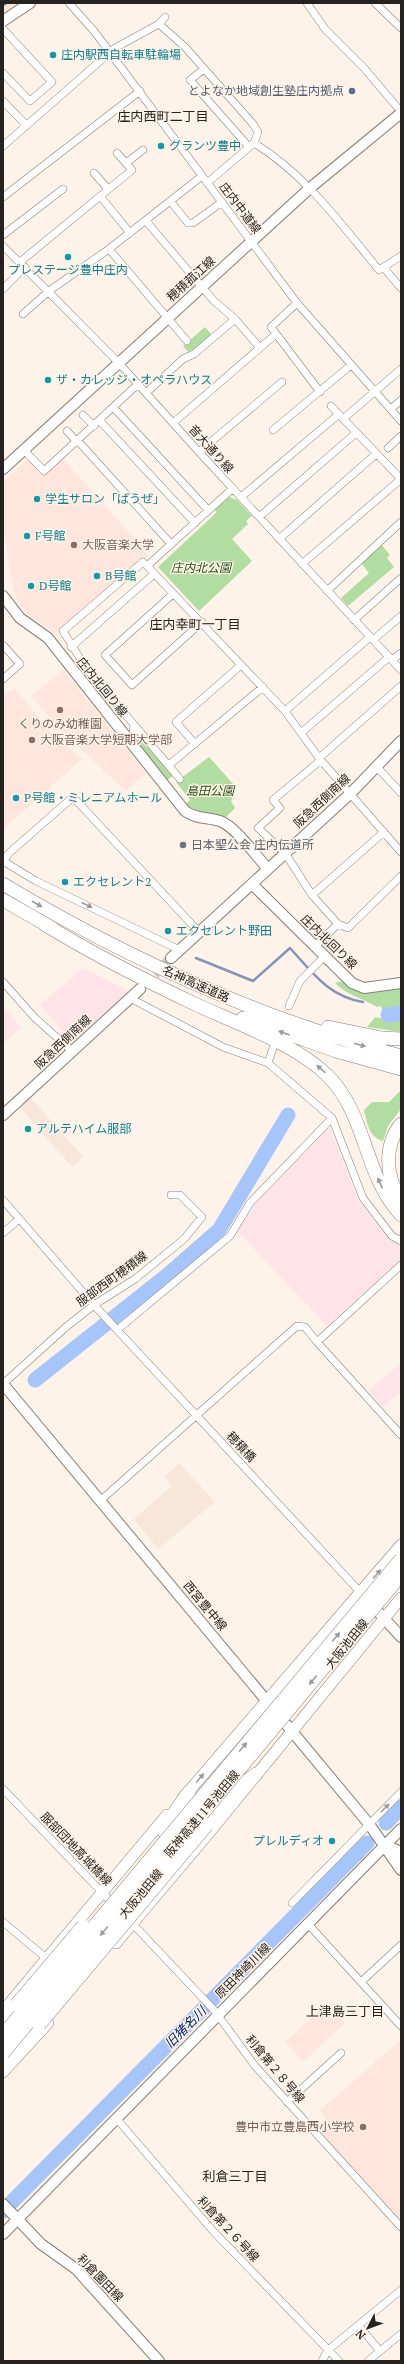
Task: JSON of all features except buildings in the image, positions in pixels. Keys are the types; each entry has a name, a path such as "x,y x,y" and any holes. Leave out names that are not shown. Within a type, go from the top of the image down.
{"highway":[{"name":"名神高速道路","path":"3,884 122,950 189,982 257,1010 340,1039 401,1056"},
{"name":"名神高速道路","path":"3,900 44,924 147,976 220,1009 313,1043 401,1069"},
{"path":"44,924 114,965 285,1046 320,1068 337,1086 350,1105 381,1187 401,1215"},
{"path":"122,950 226,993 306,1021 364,1035 401,1039"},
{"path":"401,1124 391,1146 389,1166 394,1186 401,1199"},
{"name":"阪神高速11号池田線","path":"3,2035 401,1559"},
{"name":"阪神高速11号池田線","path":"3,2052 401,1575"},
{"path":"3,2061 39,2025 236,1789 256,1774"},
{"path":"3,2022 162,1830 189,1792"}],"main road":[{"name":"大阪池田線","path":"3,2011 157,1826 189,1792 401,1545"},
{"name":"大阪池田線","path":"3,2072 29,2046 133,1924 401,1598"}],"street":[{"path":"3,21 30,3"},
{"name":"庄内中道線","path":"70,3 140,91 297,303 401,421"},
{"path":"375,3 401,28"},
{"path":"311,4 325,29 364,68 399,110"},
{"path":"3,146 115,48 159,24 165,17"},
{"path":"159,24 181,43 253,124 258,132 251,145 207,183"},
{"path":"3,29 52,82 30,101 3,73"},
{"path":"204,69 190,80 251,145 291,170 310,188 345,227 379,270 401,256"},
{"path":"3,197 140,91"},
{"path":"3,101 26,125"},
{"name":"穂積菰江線","path":"3,469 118,362 310,188 399,110"},
{"path":"126,163 143,150"},
{"path":"3,289 22,264 132,170 118,153"},
{"path":"94,173 108,190"},
{"path":"23,314 50,290 109,249 171,202 202,176"},
{"path":"3,235 63,189"},
{"path":"100,196 130,233"},
{"path":"171,202 188,223 193,223 222,202"},
{"path":"146,221 202,287 235,319 260,348"},
{"name":"音大通り線","path":"3,246 50,290 118,362 241,498 401,670"},
{"path":"109,249 186,341"},
{"path":"384,268 401,288"},
{"path":"297,303 271,327 320,392"},
{"path":"146,392 183,359 194,354 235,319"},
{"path":"173,423 276,334"},
{"path":"273,430 351,365"},
{"path":"241,498 341,417 376,392 401,368"},
{"path":"199,452 282,382"},
{"path":"24,450 44,471 100,421 138,384"},
{"path":"391,409 401,400"},
{"path":"302,564 400,478 331,406"},
{"path":"114,408 208,510"},
{"path":"83,415 94,426"},
{"path":"100,421 195,523"},
{"path":"67,431 78,441 171,544"},
{"path":"259,517 356,433"},
{"path":"388,448 401,436"},
{"path":"279,539 376,454"},
{"path":"147,566 232,488"},
{"path":"327,590 401,522"},
{"path":"180,779 86,668 63,632 143,562 202,622 285,711 320,759 401,852"},
{"path":"72,647 154,574"},
{"path":"354,620 401,578"},
{"path":"173,594 105,655 132,685 202,622"},
{"name":"庄内北回り線","path":"3,596 20,618 48,638 185,811 194,817 221,821 231,828 268,869"},
{"path":"285,711 372,638 401,616"},
{"path":"3,645 20,664 3,679"},
{"path":"300,733 390,659 401,653"},
{"path":"196,744 176,722 241,665"},
{"path":"401,686 273,800 280,808 258,828 285,853 312,895 338,924 348,928 401,876"},
{"path":"169,765 263,687"},
{"path":"132,744 135,726"},
{"name":"阪急西側南線","path":"171,958 351,793 376,766 400,745"},
{"path":"376,766 401,793"},
{"path":"180,950 36,881 3,862 8,854 73,798 199,932"},
{"path":"312,895 384,832"},
{"name":"庄内北回り線","path":"252,884 352,983 364,988 401,983"},
{"path":"315,946 338,924"},
{"path":"289,1006 300,981 325,956"},
{"path":"3,982 35,1018 72,1051"},
{"name":"阪急西側南線","path":"3,1115 140,988"},
{"path":"130,998 223,1047 268,1063 332,1118 363,1198 392,1236 401,1241"},
{"path":"268,1063 274,1048"},
{"path":"116,1328 230,1236 250,1204 332,1118"},
{"name":"服部西町穂積線","path":"3,1384 66,1327 94,1305 135,1279 184,1239 202,1217 180,1195 172,1195"},
{"name":"穂積橋","path":"3,1200 94,1305 360,1593"},
{"path":"3,1233 19,1219"},
{"path":"317,1342 401,1265"},
{"path":"100,1501 297,1326 305,1328 401,1435"},
{"name":"西宮豊中線","path":"3,1384 369,1824 385,1845 389,1856 401,1870"},
{"path":"360,1593 401,1637"},
{"name":"服部団地高城橋線","path":"3,1789 133,1924"},
{"path":"292,1903 401,1792"},
{"name":"原田神崎川線","path":"3,2234 14,2216 116,2118 216,2012 308,1924 401,1829"},
{"path":"385,1845 401,1848"},
{"name":"西宮豊中線","path":"385,1845 397,1850 401,1855"},
{"path":"3,1922 46,1958"},
{"name":"利倉第２８号線","path":"133,1924 216,2012 255,2066 401,2228"},
{"path":"308,1924 401,2026"},
{"path":"361,1982 401,1946"},
{"path":"287,2102 341,2053"},
{"name":"利倉第２６号線","path":"116,2118 213,2231 339,2361"},
{"name":"利倉園田線","path":"3,2204 40,2244 76,2269 159,2361"},
{"path":"322,2361 328,2350 401,2290"},
{"path":"359,2326 380,2351"},
{"path":"368,2361 401,2334"}],"shaded area":[{"path":"3,3 22,3 3,16"},
{"name":"大阪音楽大学","path":"62,458 149,555 60,631 54,633 25,612 17,600 12,583 3,528 3,482 26,461 31,462 43,475"},
{"path":"63,670 146,773 126,791 66,735 31,696"},
{"path":"14,688 50,731 82,759 3,829 3,696"},
{"path":"83,968 129,991 75,1041 70,1040 40,1005"},
{"path":"3,1007 21,1027 3,1044"},
{"path":"29,1096 83,1157 72,1167 18,1105"},
{"path":"325,1127 330,1128 358,1200 384,1234 401,1246 401,1259 327,1326 237,1231 262,1194"},
{"path":"401,1363 401,1392 383,1407 369,1390"},
{"path":"179,1463 215,1502 158,1549 134,1519 172,1486 164,1477"},
{"path":"327,2004 345,2023 303,2062 285,2042"},
{"name":"豊中市立豊島西小学校","path":"401,2040 401,2221 320,2131 329,2123 320,2110"}],"green space":[{"path":"205,327 212,335 199,347 188,352 183,346"},
{"name":"庄内北公園","path":"229,497 237,500 252,516 246,521 248,524 232,539 252,561 199,611 158,567 216,513 215,509"},
{"path":"381,544 390,555 387,558 394,567 348,606 341,598 369,573 361,563"},
{"path":"135,730 174,775 166,781 138,747"},
{"name":"島田公園","path":"209,757 235,786 233,788 235,794 231,801 235,808 226,817 195,810 190,807 186,804 190,800 176,782"},
{"path":"343,981 401,987 401,1032 367,1027 375,1017 384,1019 381,1006 377,1007 344,991 335,983"},
{"path":"401,1090 401,1109 388,1126 383,1141 378,1139 369,1129 364,1110 372,1102 389,1102"}],"waterway":[{"path":"196,958 253,981 290,948 330,989 351,999 363,1002"},
{"path":"388,1015 401,1013"},
{"path":"35,1380 170,1273 219,1230 288,1115"},
{"name":"旧猪名川","path":"386,1823 401,1807"},
{"name":"旧猪名川","path":"3,2211 367,1843"}],"tunnel":[{"path":"144,985 171,958"}],"place":[{"name":"庄内駅西自転車駐輪場","path":"53,55"},
{"name":"とよなか地域創生塾庄内拠点","path":"352,91"},
{"name":"グランツ豊中","path":"161,146"},
{"name":"プレステージ豊中庄内","path":"68,257"},
{"name":"ザ・カレッジ・オペラハウス","path":"48,380"},
{"name":"学生サロン「ぱうぜ」","path":"37,499"},
{"name":"F号館","path":"27,536"},
{"name":"大阪音楽大学","path":"74,545"},
{"name":"B号館","path":"97,576"},
{"name":"D号館","path":"31,586"},
{"name":"くりのみ幼稚園","path":"60,710"},
{"name":"大阪音楽大学短期大学部","path":"32,740"},
{"name":"P号館・ミレニアムホール","path":"16,798"},
{"name":"日本聖公会 庄内伝道所","path":"183,845"},
{"name":"エクセレント2","path":"65,882"},
{"name":"エクセレント野田","path":"168,931"},
{"name":"アルテハイム服部","path":"28,1129"},
{"name":"プレルディオ","path":"332,1841"},
{"name":"豊中市立豊島西小学校","path":"363,2127"}],"district":[{"name":"庄内西町二丁目","path":"163,116"},
{"name":"庄内幸町一丁目","path":"195,624"},
{"name":"上津島三丁目","path":"345,2011"},
{"name":"利倉三丁目","path":"235,2176"}]}
